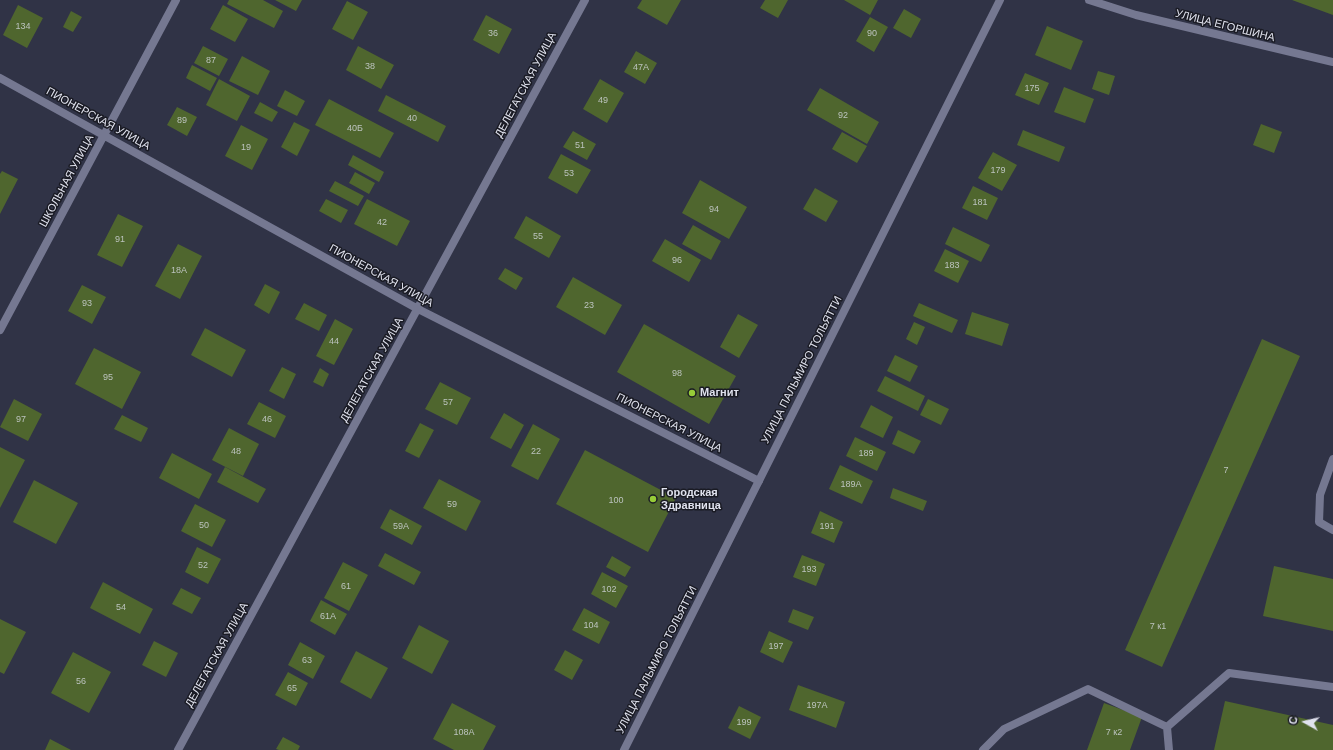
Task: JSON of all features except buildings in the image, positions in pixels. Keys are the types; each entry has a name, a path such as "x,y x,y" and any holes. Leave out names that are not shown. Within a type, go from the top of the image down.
{"street":[{"name":"ШКОЛЬНАЯ УЛИЦА","path":"0,330 176,0"},
{"name":"ДЕЛЕГАТСКАЯ УЛИЦА","path":"178,750 585,0"},
{"name":"УЛИЦА ПАЛЬМИРО ТОЛЬЯТТИ","path":"624,750 1000,0"},
{"name":"УЛИЦА ЕГОРШИНА","path":"1089,0 1136,15 1333,62"},
{"name":"ПИОНЕРСКАЯ УЛИЦА","path":"0,78 418,309 758,481"},
{"path":"1333,459 1320,495 1319,522 1333,530"},
{"path":"1166,728 1229,673 1333,687"},
{"path":"983,750 1004,729 1088,689 1166,728"},
{"path":"1166,728 1169,750"}],"place":[{"name":"Магнит","path":"692,393"},
{"name":"Городская Здравница","path":"653,499"}]}
